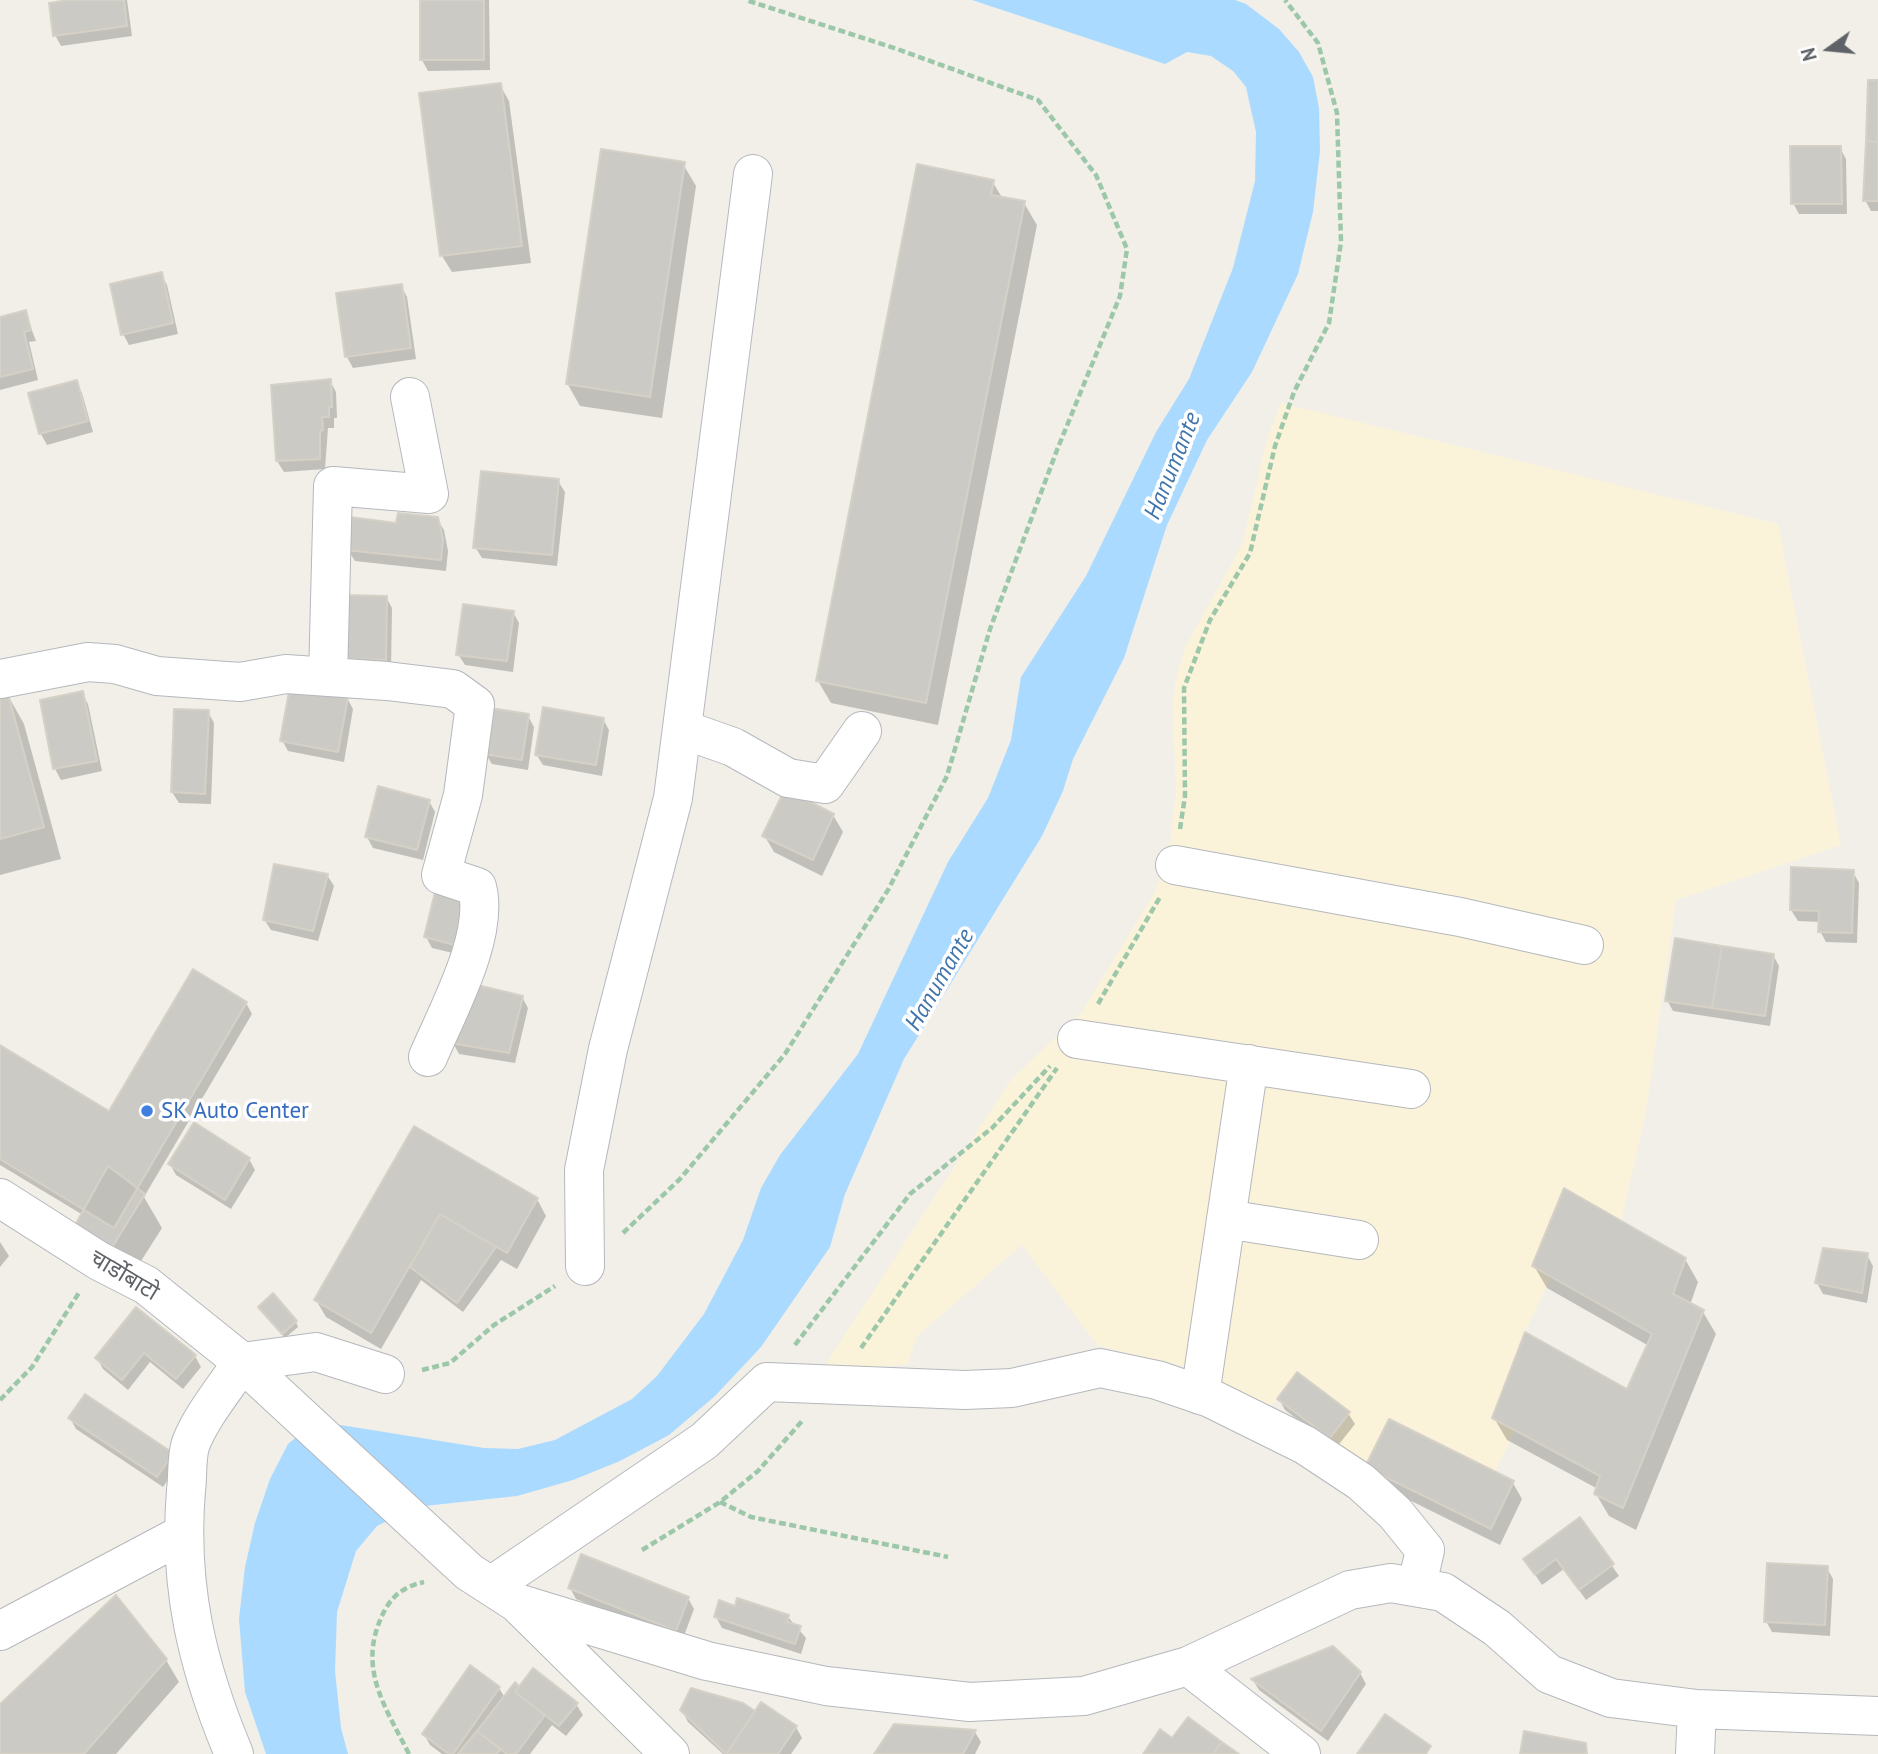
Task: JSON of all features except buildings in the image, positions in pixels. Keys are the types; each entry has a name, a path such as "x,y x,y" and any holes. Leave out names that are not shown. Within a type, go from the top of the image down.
{"street":[{"path":"585,1266 584,1170 608,1049 673,798 753,174"},
{"path":"328,677 332,486 429,494 410,397"},
{"path":"0,678 88,662 115,664 157,676 240,682 286,674 453,689 475,705 463,795 441,875 477,887 482,903 471,953 428,1057"},
{"path":"682,729 733,747 788,778 824,784 862,731"},
{"path":"1175,865 1461,917 1584,945"},
{"path":"1077,1039 1411,1089"},
{"path":"1200,1395 1249,1064"},
{"name":"चार्डोबाटो","path":"0,1198 99,1261 146,1285 251,1370 670,1754"},
{"path":"1226,1219 1359,1240"},
{"path":"234,1754 213,1704 195,1644 186,1583 183,1534 190,1444 251,1370 316,1352 386,1374"},
{"path":"480,1578 704,1441 767,1382 965,1390 1012,1388 1101,1368 1157,1380 1200,1395 1305,1445 1361,1482 1395,1513 1425,1550 1417,1585"},
{"path":"0,1631 183,1534"},
{"path":"480,1578 706,1661 826,1686 970,1702 1084,1696 1188,1666 1350,1590 1391,1583 1417,1585 1443,1592 1497,1628 1549,1674 1611,1698 1698,1709 1878,1716"},
{"path":"1188,1666 1291,1751"},
{"path":"1695,1754 1698,1709"}],"path":[{"path":"386,1374 450,1363 494,1325 585,1266 680,1179 785,1054 888,890 947,776 990,629 1056,450 1119,296 1127,249 1096,175 1038,100 897,49 746,0"},
{"path":"642,1550 720,1502 758,1471 836,1385 1077,1039 1160,897 1175,865 1185,796 1184,688 1210,620 1250,553 1275,446 1294,392 1329,323 1340,242 1337,113 1318,43 1284,0"},
{"path":"767,1382 910,1194 992,1128 1077,1039"},
{"path":"0,1400 32,1367 99,1261"},
{"path":"720,1502 751,1517 948,1557"},
{"path":"410,1754 381,1698 369,1655 374,1632 386,1605 398,1591 415,1584 480,1578"}],"sand":[{"path":"1281,403 1778,524 1841,845 1676,900 1645,1117 1621,1221 1564,1189 1532,1266 1551,1277 1525,1332 1515,1430 1495,1472 1389,1419 1365,1467 1330,1438 1349,1411 1297,1372 1270,1408 1191,1368 1098,1346 1022,1245 917,1336 908,1364 845,1370 826,1364 1010,1081 1082,1012 1153,895 1168,862 1176,791 1173,713 1175,682 1186,646 1243,543 1266,442"}],"water":[{"name":"Hanumante","path":"972,0 1235,0 1246,4 1279,29 1299,52 1313,77 1319,108 1320,151 1313,212 1298,274 1252,372 1207,440 1167,525 1124,658 1073,759 1063,791 1042,836 904,1059 845,1194 830,1247 761,1347 715,1396 669,1435 620,1461 573,1480 517,1496 415,1507 377,1526 356,1551 337,1612 335,1671 341,1728 348,1754 266,1754 245,1692 239,1619 245,1567 255,1523 270,1479 288,1444 304,1431 334,1424 484,1448 518,1449 555,1440 632,1399 657,1376 704,1314 743,1240 761,1188 780,1155 858,1054 948,862 988,798 1011,740 1021,677 1086,576 1156,432 1189,379 1233,268 1255,181 1256,132 1246,87 1233,71 1211,56 1187,52 1165,64"}],"place":[{"name":"SK Auto Center","path":"147,1111"}]}
